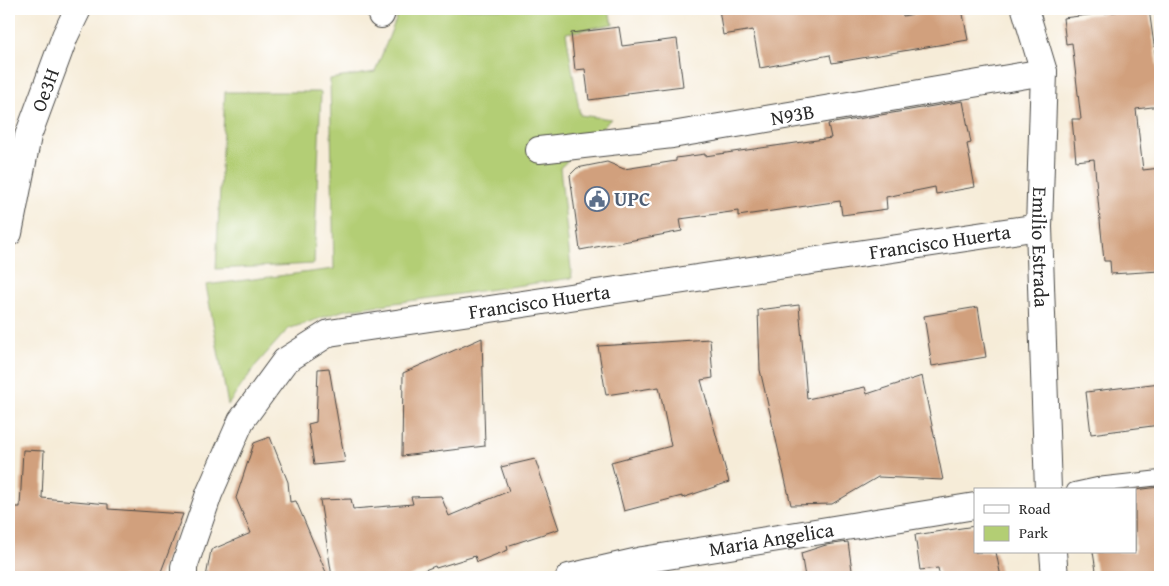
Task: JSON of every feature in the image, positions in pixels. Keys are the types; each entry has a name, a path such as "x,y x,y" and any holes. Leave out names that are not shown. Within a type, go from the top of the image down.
{"street":[{"name":"Oe3H","path":"9,234 28,136 65,36 78,9"},
{"name":"Emilio Estrada","path":"1025,9 1044,72 1039,227 1048,488"},
{"name":"N93B","path":"539,150 672,135 1044,72"},
{"name":"Francisco Huerta","path":"184,577 184,567 209,494 241,421 285,361 329,333 1039,227"},
{"name":"Maria Angelica","path":"569,577 644,560 974,506"},
{"path":"1053,554 1055,577"}],"lane":[{"path":"1083,488 1160,478"}],"green space":[{"path":"400,9 608,9 613,24 566,33 580,115 611,119 560,168 572,278 345,310 288,329 256,365 228,405 206,285 334,269 330,79 375,72"},
{"path":"225,92 321,92 314,264 216,269"}],"building":[{"path":"719,9 902,9 903,16 943,9 962,9 968,40 832,63 830,55 760,68 753,30 723,35"},
{"path":"1149,9 1160,88 1160,106 1136,109 1143,170 1160,168 1160,216 1157,217 1160,271 1111,274 1110,261 1104,261 1094,159 1076,161 1072,119 1081,119 1072,43 1066,44 1063,18"},
{"path":"619,27 622,46 677,39 683,86 589,100 585,69 575,70 571,33"},
{"path":"963,101 971,143 967,144 975,187 936,194 935,187 886,197 887,209 842,215 840,201 738,216 738,211 680,219 682,231 580,250 570,175 577,168 607,162 624,169 676,161 676,158 705,154 705,156 831,138 828,124"},
{"path":"799,305 807,399 865,387 867,394 922,376 943,480 878,477 832,504 791,505 760,370 758,310"},
{"path":"978,307 986,357 932,366 924,316"},
{"path":"482,338 485,446 402,456 403,373"},
{"path":"710,339 713,378 701,380 729,482 682,498 682,496 624,511 611,462 671,446 659,387 606,395 598,346"},
{"path":"329,368 345,462 314,465 308,424 316,422 318,369"},
{"path":"1160,383 1160,425 1091,434 1086,392"},
{"path":"270,437 288,482 290,502 296,501 328,577 206,577 211,550 251,533 236,498 254,443"},
{"path":"23,450 44,451 42,498 108,504 108,509 183,514 159,577 9,577 9,507 20,507"},
{"path":"535,459 559,529 507,546 508,550 477,562 475,556 436,568 435,566 407,577 332,577 320,500 351,499 353,509 413,504 411,497 441,496 449,516 509,491 501,467"},
{"path":"1160,487 1160,577 1097,577 1093,554 1136,554 1136,490"},
{"path":"974,526 974,554 996,554 1001,577 940,577 938,568 920,570 915,535"},
{"path":"848,542 853,577 805,577 801,553 826,545"}],"place":[{"name":"UPC","path":"597,199"}]}
